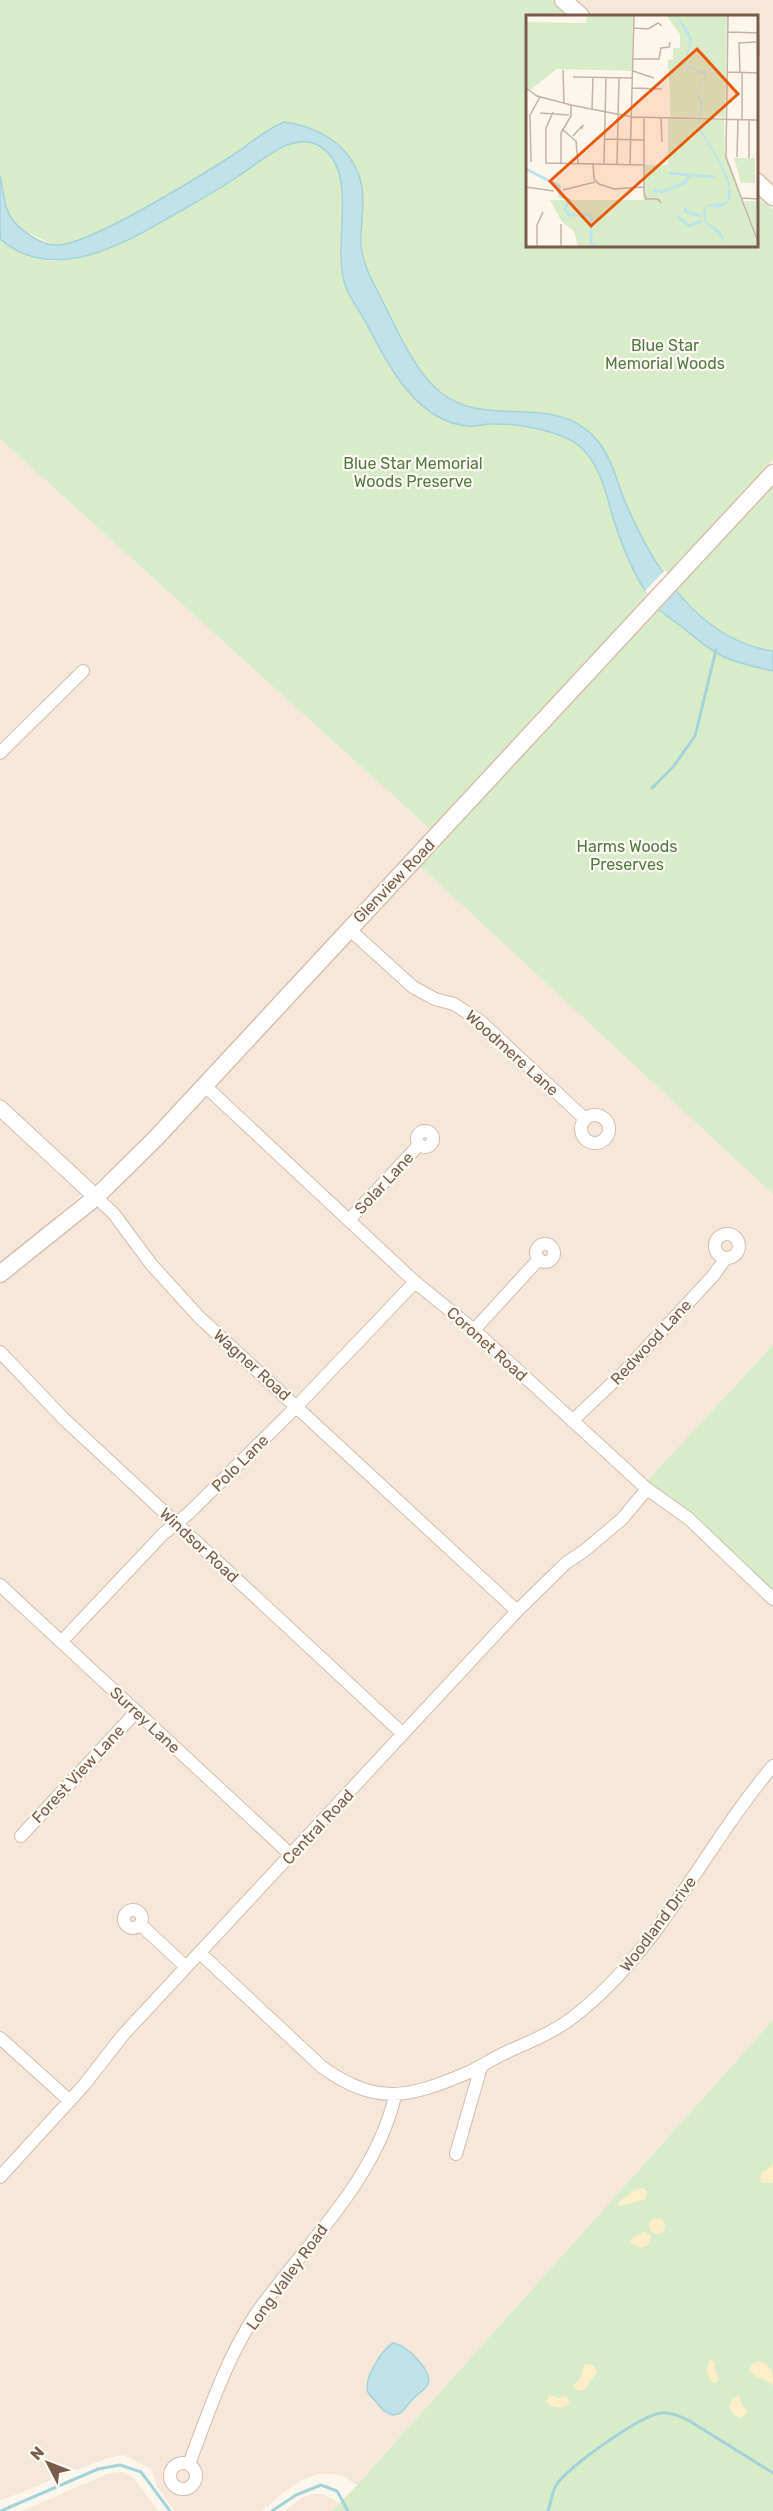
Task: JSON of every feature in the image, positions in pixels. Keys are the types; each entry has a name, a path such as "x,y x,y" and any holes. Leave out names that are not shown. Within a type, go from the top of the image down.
{"main road":[{"path":"563,0 580,15"},
{"path":"758,184 773,197"},
{"name":"Glenview Road","path":"0,1274 96,1197 155,1139 773,473"}],"street":[{"path":"0,753 83,671"},
{"name":"Woodmere Lane","path":"349,929 413,987 435,999 454,1004 472,1015 585,1119"},
{"name":"Coronet Road","path":"204,1085 415,1282 474,1330 647,1489 688,1518 773,1599"},
{"name":"Wagner Road","path":"0,1108 114,1214 151,1264 199,1317 517,1611"},
{"name":"Solar Lane","path":"350,1220 419,1145"},
{"path":"474,1330 539,1259"},
{"name":"Redwood Lane","path":"572,1421 623,1373 713,1276 725,1259"},
{"name":"Polo Lane","path":"62,1641 163,1534 189,1513 297,1406 415,1282"},
{"name":"Windsor Road","path":"0,1352 46,1402 403,1734"},
{"name":"Central Road","path":"0,2177 70,2101 123,2035 517,1611 566,1563 622,1519 647,1489"},
{"name":"Surrey Lane","path":"0,1585 291,1856"},
{"name":"Forest View Lane","path":"21,1836 136,1712"},
{"name":"Woodland Drive","path":"200,1953 322,2067 354,2088 395,2096 426,2089 481,2067 563,2024 617,1977 665,1920 717,1838 773,1766"},
{"path":"140,1924 186,1967"},
{"path":"0,2038 70,2101"},
{"path":"456,2154 481,2067"},
{"name":"Long Valley Road","path":"189,2464 243,2337 257,2313 358,2181 388,2122 395,2096"}],"shaded area":[{"path":"574,0 773,0 773,186 758,171 758,15 591,15"},
{"path":"0,439 431,830 197,1084 111,1169 0,1265"},
{"path":"418,864 773,1193 773,1345 640,1489 689,1524 773,1604 773,2020 357,2485 343,2476 319,2474 302,2480 262,2511 174,2511 158,2488 151,2469 124,2455 107,2458 0,2501 0,1282 70,1228"},
{"path":"122,2472 134,2478 158,2511 22,2511 109,2473"},
{"path":"324,2494 339,2503 332,2511 284,2511 303,2497"}],"green space":[{"name":"Blue Star Memorial Woods Preserve","path":"0,0 552,0 569,15 526,15 526,248 758,248 758,194 773,209 773,460 431,830 0,439 0,239 33,257 61,261 84,249 126,217 98,234 71,243 54,245 22,230 0,210"},
{"name":"Harms Woods Preserves","path":"773,486 773,1194 418,864 730,527"},
{"path":"773,1345 773,1593 646,1482"},
{"path":"773,2020 773,2511 332,2511 357,2485"}],"sand":[{"path":"773,2162 773,2183 761,2183 762,2172 771,2167"},
{"path":"643,2188 647,2192 646,2199 619,2206 618,2203 635,2190"},
{"path":"657,2218 665,2226 657,2234 649,2226"},
{"path":"645,2231 651,2236 648,2245 641,2248 630,2243 631,2239"},
{"path":"710,2360 716,2362 714,2368 719,2378 717,2383 713,2383 706,2371"},
{"path":"758,2361 771,2370 773,2385 749,2370 753,2363"},
{"path":"585,2364 594,2366 597,2372 584,2390 579,2391 573,2386 581,2377"},
{"path":"549,2395 558,2398 566,2396 570,2404 561,2407 552,2406 546,2402"},
{"path":"739,2396 742,2405 748,2410 740,2418 733,2414 729,2406 733,2398"}],"water":[{"path":"284,122 323,134 344,151 352,161 362,187 361,246 365,264 405,345 430,383 458,403 478,409 541,413 561,417 580,425 602,446 637,528 665,576 701,617 722,632 746,644 773,651 773,671 736,662 719,655 657,607 637,577 626,555 597,470 586,452 578,445 559,435 524,426 488,424 471,426 449,422 433,414 405,387 393,371 348,292 341,257 340,176 333,159 321,147 300,142 278,149 225,185 157,225 113,247 90,255 66,259 44,259 21,253 0,239 0,176 7,209 20,228 49,244 70,243 116,223 169,194 263,133"},
{"path":"393,2343 405,2348 417,2359 423,2366 428,2379 425,2389 396,2415 383,2410 367,2391 367,2383 376,2363"}],"pier":[{"path":"665,570 679,587 657,610 645,591"}],"waterway":[{"path":"652,788 673,767 695,736 716,650"},
{"path":"548,2511 557,2484 575,2466 622,2432 661,2413 688,2420 773,2473"},
{"path":"1,2511 98,2469 120,2465 141,2472 170,2511"},
{"path":"272,2511 296,2495 321,2485 337,2491 348,2511"}],"park label":[{"name":"Blue Star Memorial Woods","path":"665,354"}]}
